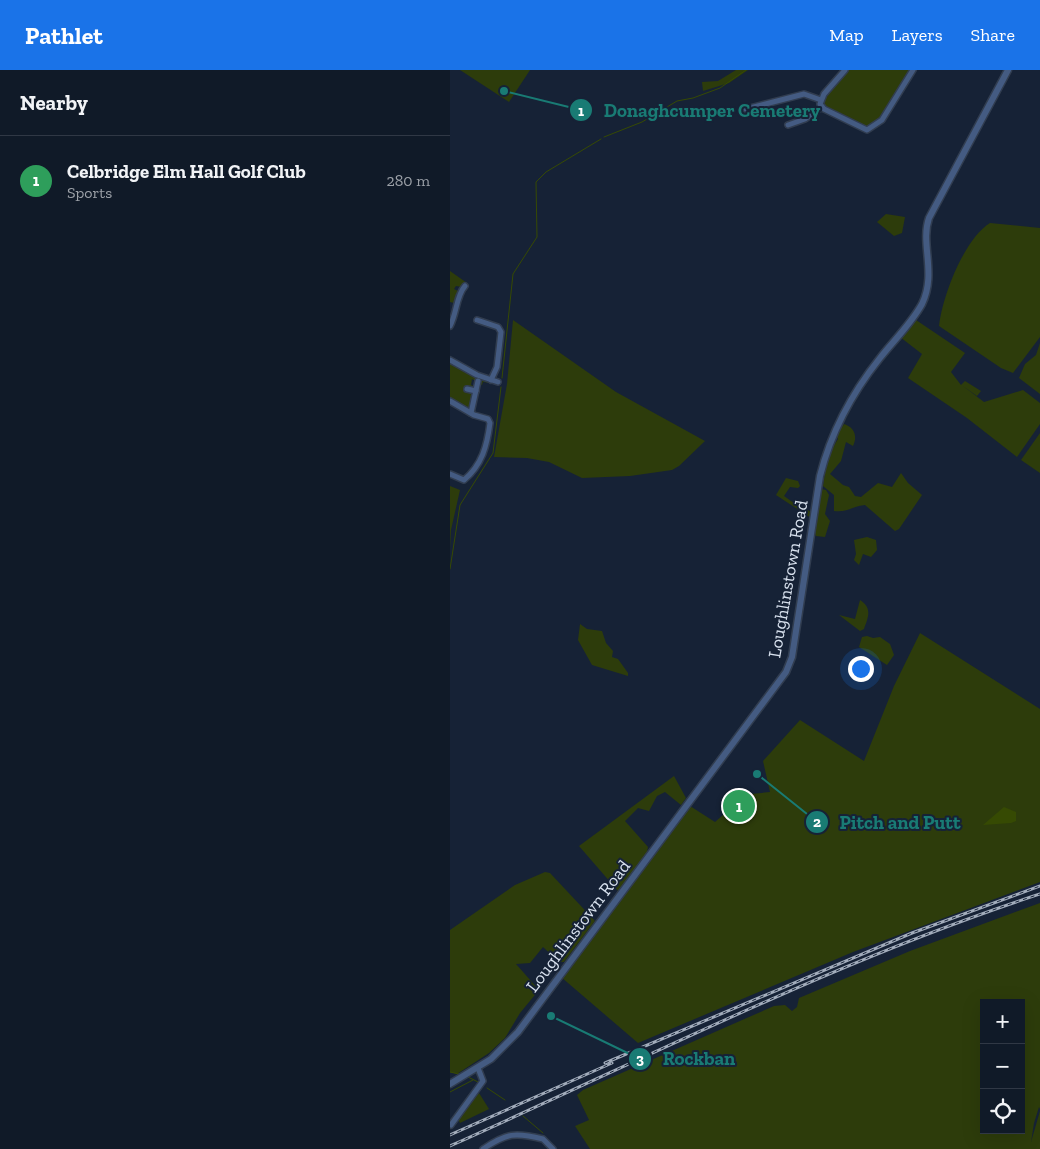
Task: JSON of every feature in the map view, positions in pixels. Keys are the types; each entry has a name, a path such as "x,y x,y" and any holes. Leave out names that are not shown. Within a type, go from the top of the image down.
{"street":[{"path":"822,107 821,100 845,70"},
{"path":"822,107 864,130 871,129 882,120 912,70"},
{"name":"Loughlinstown Road","path":"450,1084 478,1068 496,1054 518,1032 786,672 792,657 820,476 826,455 845,409 876,363 908,324 922,303 930,265 926,238 928,222 1008,70"},
{"path":"746,109 804,94 821,100"},
{"path":"788,125 805,119 822,107"},
{"path":"450,326 458,307 460,292 465,286"},
{"path":"454,288 460,292"},
{"path":"450,304 458,307"},
{"path":"477,320 498,327 501,332 497,367 491,380"},
{"path":"450,360 498,382"},
{"path":"471,413 478,381"},
{"path":"466,389 476,391"},
{"path":"450,401 471,413 488,419 487,441 479,463 464,480 450,474"},
{"path":"451,1125 483,1081 478,1068"},
{"path":"483,1149 504,1136 512,1135 543,1139 553,1149"}],"shaded area":[{"path":"460,70 530,70 509,102"},
{"path":"736,70 748,70 729,83 703,91 702,82 718,81"},
{"path":"848,70 911,70 881,118 869,127 861,126 824,106 825,95"},
{"path":"886,214 905,217 902,233 894,236 877,222"},
{"path":"990,223 1040,228 1040,337 1013,373 1001,368 939,326 950,285 963,255 980,231"},
{"path":"450,271 467,283 462,287 456,286 454,289 458,291 454,303 450,302"},
{"path":"513,320 616,392 705,441 679,466 672,470 630,476 582,478 549,462 527,458 494,457 507,384"},
{"path":"916,320 965,353 951,372 961,385 965,381 981,391 977,396 963,386 984,402 1023,390 1040,403 1040,424 1017,457 967,418 908,378 922,354 900,337"},
{"path":"1040,343 1040,394 1019,378 1025,364 1036,355"},
{"path":"450,363 482,380 497,384 483,382 482,385 472,379 471,385 474,386 470,392 473,395 471,407 467,408 450,398"},
{"path":"844,424 853,430 855,439 853,446 846,442 841,461 830,474 843,485 849,487 855,496 861,497 878,483 892,487 901,473 908,483 922,495 899,529 895,531 865,505 843,511 834,511 834,495 823,486 828,461 838,439 836,435"},
{"path":"1040,433 1040,473 1021,460"},
{"path":"786,478 798,481 800,486 798,488 790,487 784,496 798,506 812,512 811,518 776,495"},
{"path":"450,486 460,490 451,530 450,548"},
{"path":"821,489 826,490 829,495 825,514 830,521 825,537 816,536 814,532"},
{"path":"867,537 876,540 877,550 871,557 863,554 859,565 854,560 856,554 854,540"},
{"path":"860,600 868,609 868,613 864,629 860,631 839,615 855,619"},
{"path":"580,624 587,629 602,631 606,643 613,651 612,657 618,659 628,673 628,676 592,665 578,640"},
{"path":"920,633 1040,709 1040,882 853,952 638,1043 561,977 690,806 715,822 732,807 743,812 751,794 770,792 763,761 800,720 864,761 894,686"},
{"path":"862,637 873,638 880,637 890,644 894,655 887,665 859,647"},
{"path":"674,776 686,798 681,805 665,792 657,796 649,811 638,808 625,821 648,847 646,856 618,891 579,846"},
{"path":"1004,807 1016,812 1016,821 983,825"},
{"path":"545,872 550,873 595,921 564,962 559,962 543,947 530,963 516,964 539,990 520,1013 505,1038 489,1053 457,1074 450,1072 450,930 515,885"},
{"path":"1040,903 1040,1109 1039,1107 1031,1142 1040,1111 1040,1149 590,1149 575,1126 589,1120 577,1095 583,1090 774,1006 785,1005 792,1011 797,1007 799,998 910,951"},
{"path":"479,1093 489,1109 460,1123 458,1119"}],"waterway":[{"path":"604,137 642,122 677,101 693,98 720,88 746,70"},
{"path":"502,378 513,274 537,237 536,182 546,172 601,139"},
{"path":"450,569 460,505 493,453 501,387"},
{"path":"450,1072 459,1074"},
{"path":"468,1077 478,1082"},
{"path":"450,1092 473,1080"},
{"path":"487,1088 505,1100"},
{"path":"523,1116 543,1133"}],"railway":[{"path":"605,1063 912,933 1040,886"},
{"path":"450,1146 816,980 964,920 1040,894"},
{"path":"450,1135 612,1063"}],"place":[{"name":"Donaghcumper Cemetery","path":"504,91"},
{"name":"Pitch and Putt","path":"757,774"},
{"name":"Celbridge Elm Hall Golf Club","path":"739,806"},
{"name":"Rockban","path":"551,1016"}]}
